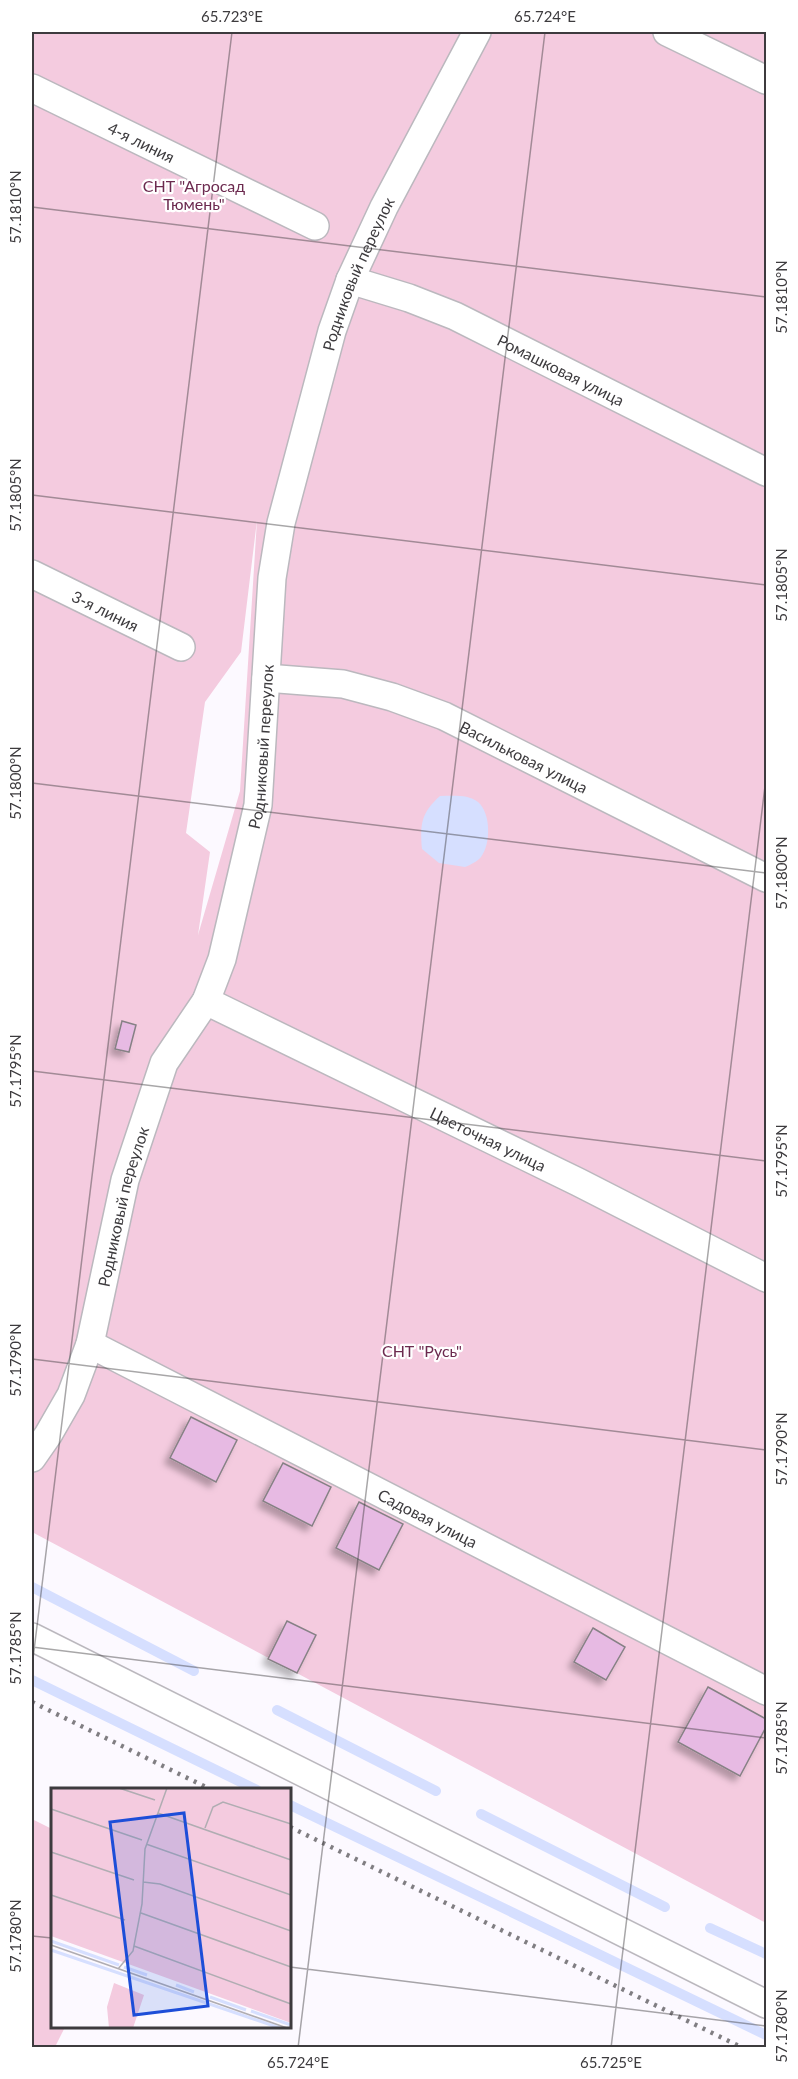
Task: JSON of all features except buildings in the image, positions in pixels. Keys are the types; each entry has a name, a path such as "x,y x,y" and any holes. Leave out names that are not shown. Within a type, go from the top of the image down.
{"street":[{"name":"Родниковый переулок","path":"32,1458 71,1395 90,1344 125,1180 164,1063 206,1001 222,959 258,805 272,578 280,523 332,331 350,280 384,207 477,32"},
{"path":"667,32 766,80"},
{"name":"4-я линия","path":"32,88 315,226"},
{"name":"Ромашковая улица","path":"350,280 409,298 455,316 766,472"},
{"name":"3-я линия","path":"32,574 182,646"},
{"name":"Васильковая улица","path":"266,678 343,684 392,697 444,716 766,878"},
{"name":"Цветочная улица","path":"206,1001 578,1182 766,1278"},
{"name":"Садовая улица","path":"90,1344 766,1691"},
{"path":"32,1637 766,2004"}],"green space":[{"name":"СНТ \"Русь\"","path":"32,32 766,32 766,1923 32,1532","holes":["257,520 240,791 198,935 210,852 186,833 205,702 241,652"]},
{"path":"32,1819 51,1828 51,2028 64,2028 55,2047 32,2047"}],"water":[{"path":"440,796 474,799 485,813 488,829 487,844 481,857 465,867 439,863 422,849 421,833 425,814"}],"waterway":[{"path":"32,1587 194,1671"},
{"path":"32,1680 253,1788"},
{"path":"277,1710 436,1791"},
{"path":"291,1805 766,2035"},
{"path":"481,1814 665,1907"},
{"path":"710,1928 766,1954"}],"railway":[{"path":"32,1702 208,1788"},
{"path":"291,1827 743,2048"}],"park label":[{"name":"СНТ \"Агросад Тюмень\"","path":"194,194"}]}
